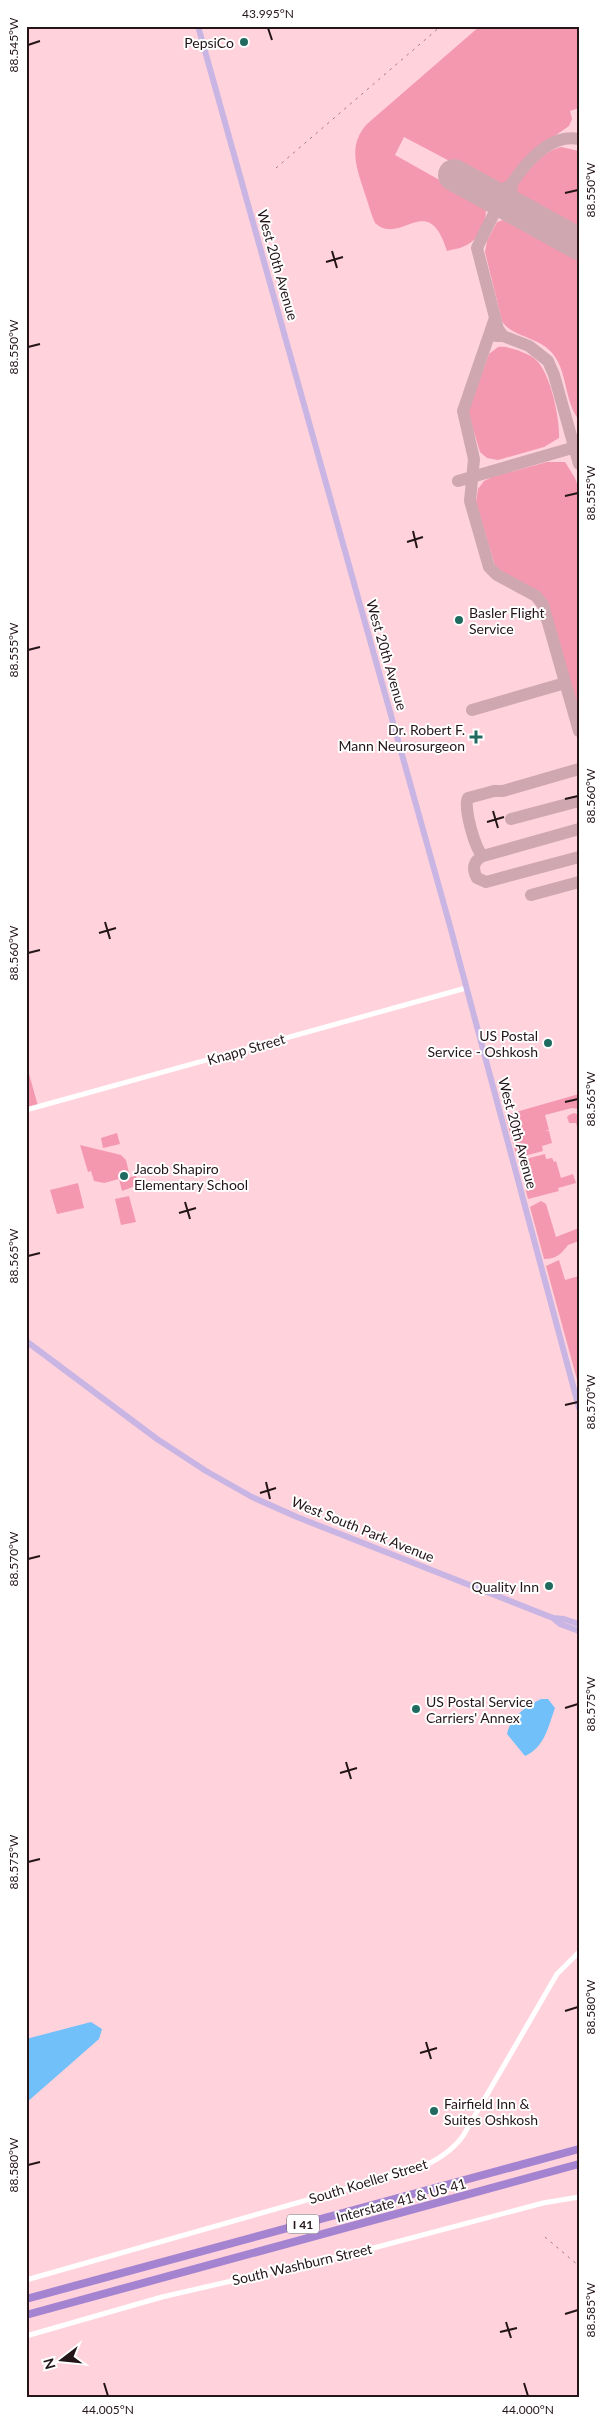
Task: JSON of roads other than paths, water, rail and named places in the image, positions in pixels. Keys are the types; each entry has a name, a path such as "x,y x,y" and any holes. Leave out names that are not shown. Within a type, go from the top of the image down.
{"highway":[{"name":"I 41","path":"26,2300 579,2149"},
{"name":"Interstate 41 & US 41","path":"26,2315 579,2164"}],"main road":[{"name":"West 20th Avenue","path":"198,26 466,988 579,1408"},
{"name":"West South Park Avenue","path":"26,1342 157,1439 200,1467 246,1493 297,1517 553,1618 560,1624 579,1632"},
{"name":"West South Park Avenue","path":"553,1618 564,1618 579,1624"}],"street":[{"name":"Knapp Street","path":"26,1110 466,988"},
{"name":"South Koeller Street","path":"26,2280 416,2169 435,2160 453,2148 463,2136 557,1974 579,1952"},
{"name":"South Washburn Street","path":"26,2336 162,2297 366,2250 543,2203 579,2197"}],"water":[{"path":"541,1699 548,1699 555,1708 545,1736 532,1752 525,1756 507,1734 515,1717"},
{"path":"91,2022 102,2029 99,2039 26,2103 26,2039"}],"railway":[{"path":"276,168 441,26"},
{"path":"545,2237 579,2266"}],"place":[{"name":"PepsiCo","path":"244,42"},
{"name":"Basler Flight Service","path":"459,620"},
{"name":"Dr. Robert F. Mann Neurosurgeon","path":"476,737"},
{"name":"US Postal Service - Oshkosh","path":"548,1043"},
{"name":"Jacob Shapiro Elementary School","path":"124,1176"},
{"name":"Quality Inn","path":"549,1586"},
{"name":"US Postal Service Carriers' Annex","path":"416,1709"},
{"name":"Fairfield Inn & Suites Oshkosh","path":"434,2111"}]}
